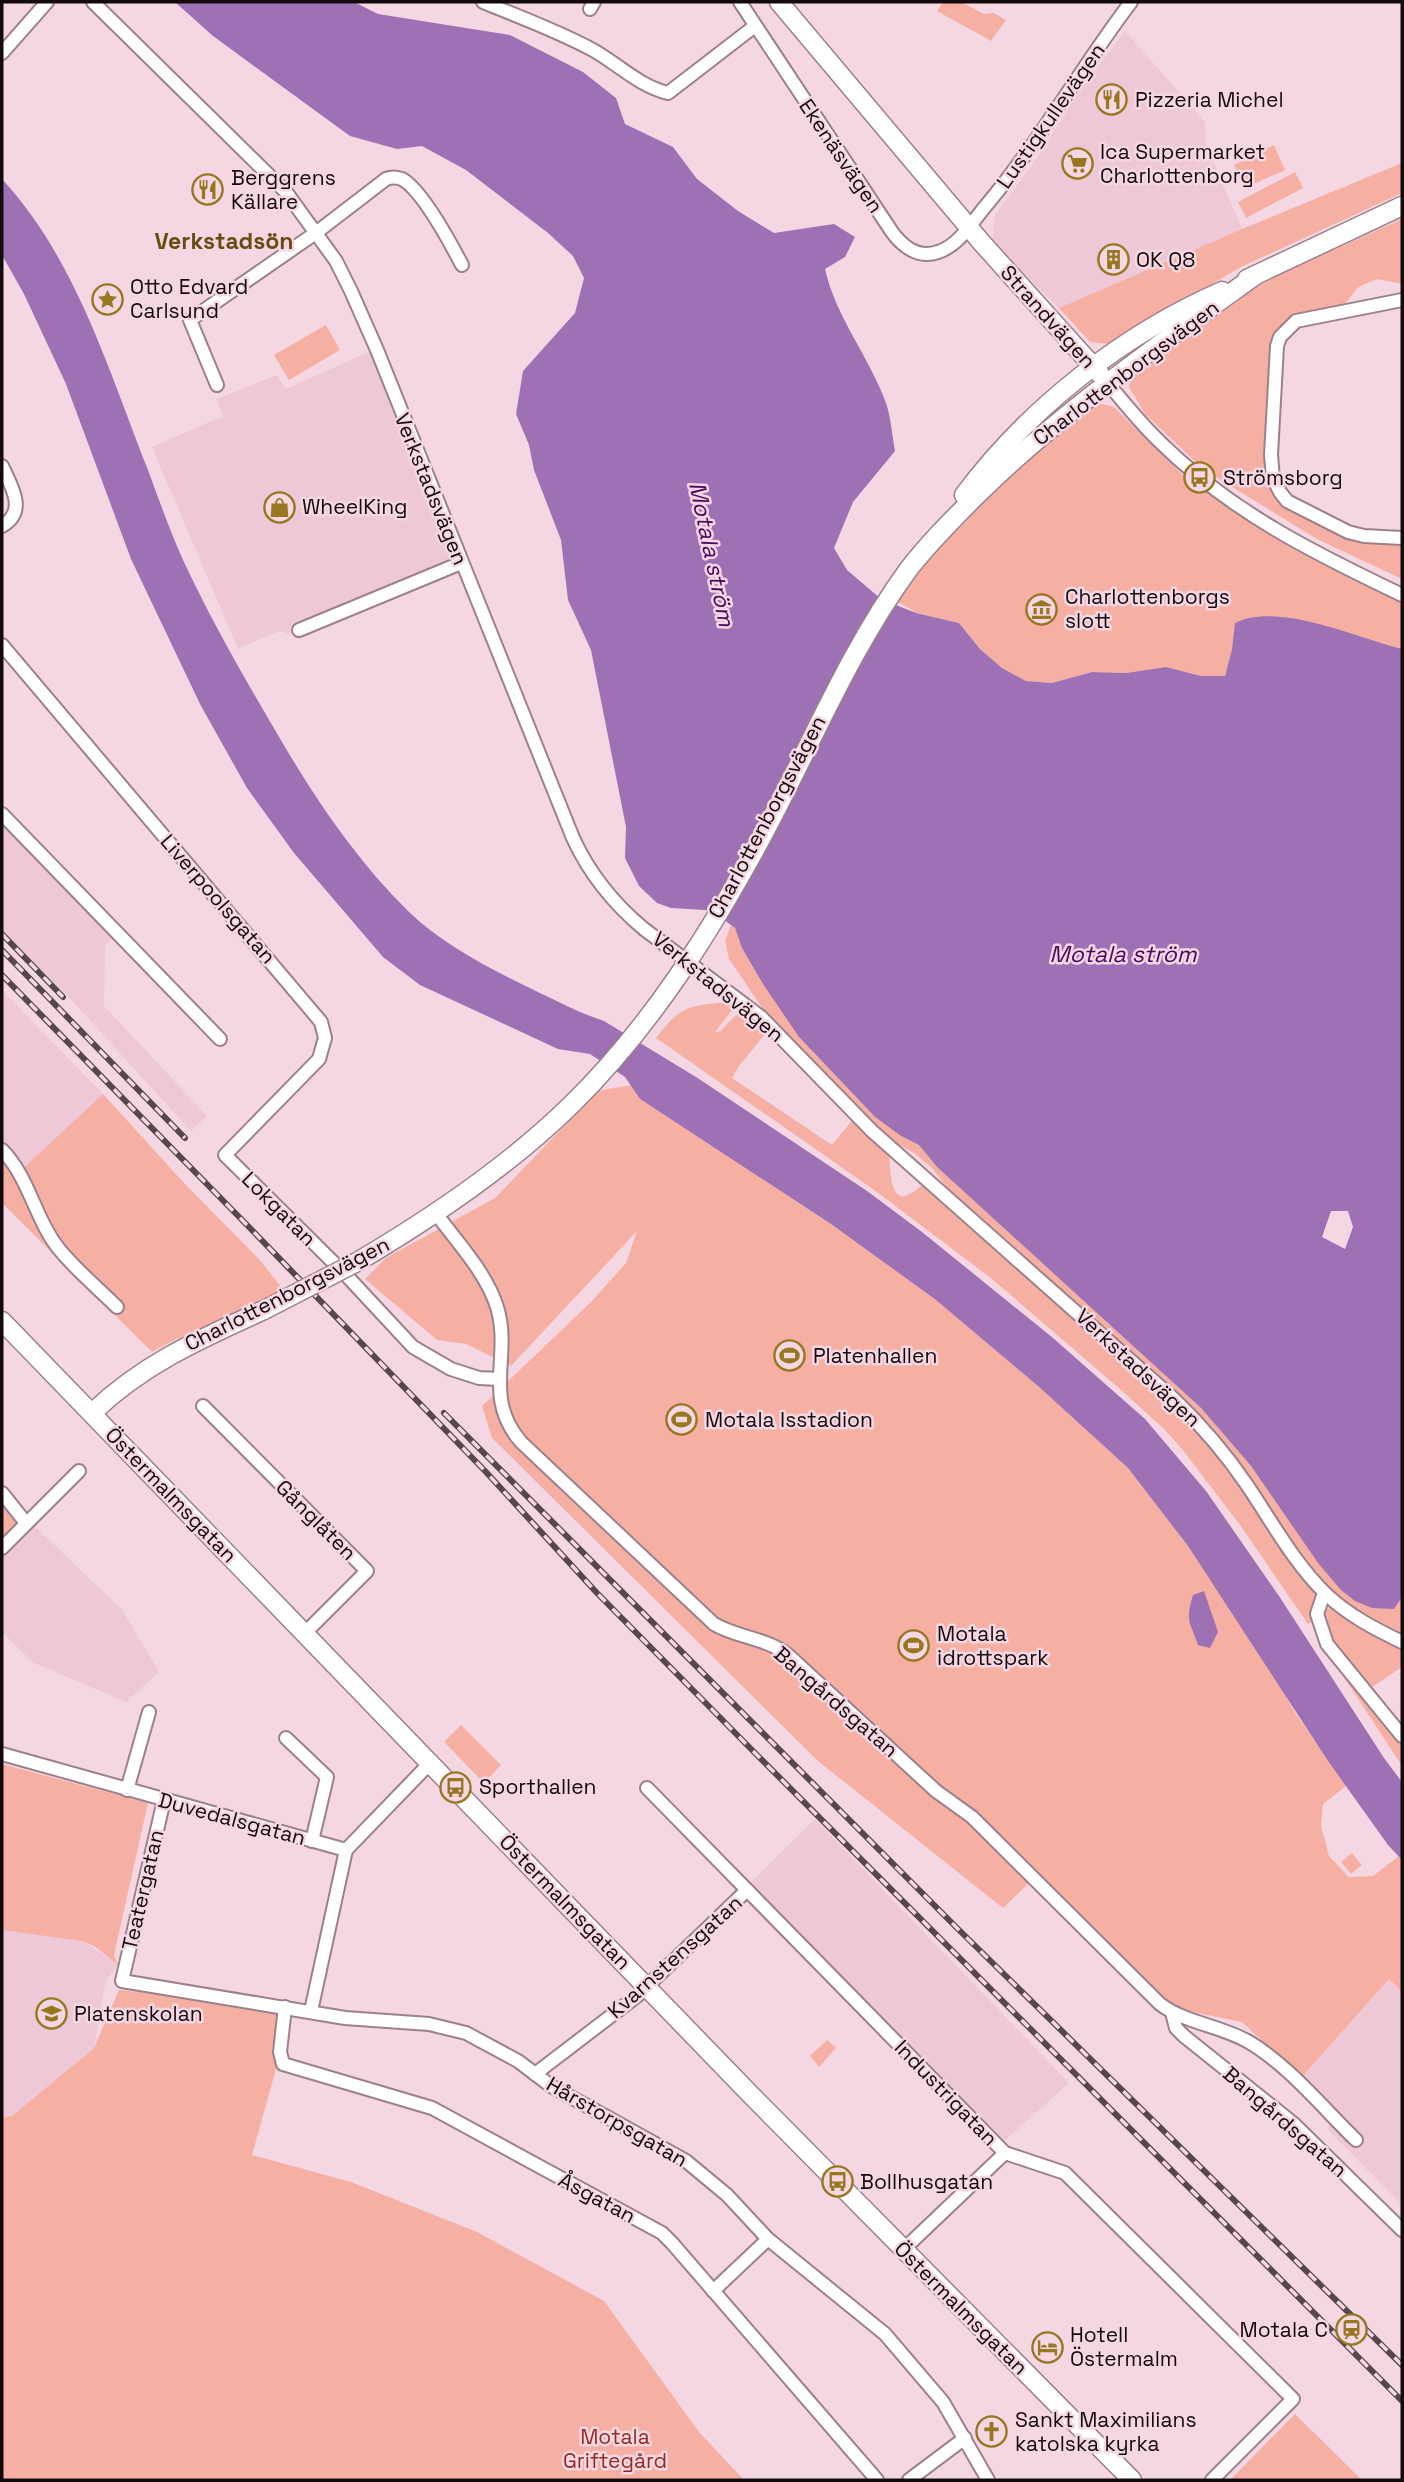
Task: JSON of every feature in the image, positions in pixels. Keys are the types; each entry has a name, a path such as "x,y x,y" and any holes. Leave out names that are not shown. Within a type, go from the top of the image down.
{"main road":[{"name":"Strandvägen","path":"779,2 969,228 1107,382"},
{"name":"Charlottenborgsvägen","path":"92,1413 129,1380 152,1365 357,1262 435,1212 544,1130 595,1080 637,1031 687,961 766,829 843,675 887,601 951,512 995,457 1053,401 1118,349 1192,304 1402,206"},
{"name":"Charlottenborgsvägen","path":"939,531 1015,459 1107,382 1256,275"},
{"name":"Östermalmsgatan","path":"2,1321 646,1987 1132,2480"}],"street":[{"path":"2,53 47,2"},
{"name":"Verkstadsvägen","path":"93,2 268,172 317,232 336,261 362,314 544,769 581,855 599,883 628,915 761,1017 873,1131 1175,1399 1224,1453 1301,1565 1325,1592 1353,1615 1402,1642"},
{"path":"483,2 577,42 644,84 668,93 755,26"},
{"name":"Ekenäsvägen","path":"740,2 892,232 904,246 917,252 937,253 949,248 969,228"},
{"name":"Lustigkullevägen","path":"969,228 1041,136 1131,2"},
{"path":"217,385 190,320 391,177 408,185 434,215 463,265"},
{"path":"1402,300 1302,319 1285,330 1277,346 1271,455 1273,478 1287,500 1349,532 1364,536 1402,538"},
{"name":"Strandvägen","path":"1107,382 1160,442 1209,484 1251,515 1303,547 1402,595"},
{"path":"2,466 17,500 12,518 2,526"},
{"path":"299,630 461,563"},
{"name":"Liverpoolsgatan","path":"2,645 321,1021 325,1038 319,1059 225,1155"},
{"path":"2,814 220,1039"},
{"path":"2,1150 21,1175 46,1227 60,1249 117,1307"},
{"name":"Lokgatan","path":"225,1155 414,1347 431,1359 458,1371 479,1378 500,1379"},
{"name":"Bangårdsgatan","path":"435,1212 483,1278 497,1306 501,1334 500,1403 508,1425 521,1443 714,1624 735,1634 774,1645 788,1655 936,1791 972,1817 1150,1996 1172,2013 1226,2031 1261,2050 1356,2140"},
{"name":"Gånglåten","path":"203,1406 367,1571 304,1634"},
{"path":"2,1548 79,1471"},
{"path":"2,1493 26,1523"},
{"path":"1325,1592 1317,1614 1327,1644 1402,1736"},
{"path":"127,1790 149,1712"},
{"path":"286,1738 327,1777 312,1841"},
{"name":"Duvedalsgatan","path":"2,1754 346,1850"},
{"path":"311,2011 346,1850 431,1762"},
{"name":"Industrigatan","path":"647,1788 1005,2153 1065,2173 1293,2399 1212,2480"},
{"name":"Teatergatan","path":"122,1981 164,1800"},
{"name":"Kvarnstensgatan","path":"535,2074 646,1987 747,1890"},
{"name":"Hårstorpsgatan","path":"122,1981 366,2021 448,2027 488,2043 551,2086 686,2161 727,2195 768,2239 885,2334 936,2391 988,2480"},
{"name":"Åsgatan","path":"285,2007 280,2052 283,2064 432,2108 662,2233 877,2480"},
{"name":"Bangårdsgatan","path":"1172,2013 1176,2028 1294,2124 1402,2230"},
{"path":"903,2250 1005,2153"},
{"path":"713,2291 768,2239"},
{"path":"909,2480 965,2438"}],"shaded area":[{"path":"1125,31 1205,122 1206,144 1242,229 1059,308 992,242 995,215 1034,162 1081,89"},
{"path":"373,350 461,564 297,636 279,631 238,649 152,447 223,416 216,399 277,375 286,389"},
{"path":"2,818 114,937 105,946 104,1006 207,1116 191,1131 64,992 2,932"},
{"path":"2,990 103,1094 15,1177 2,1161"},
{"path":"25,1517 122,1610 159,1672 126,1702 34,1663 2,1632 2,1542"},
{"path":"815,1819 1069,2083 1002,2143 747,1886"},
{"name":"Platenskolan","path":"2,1930 82,1940 118,1965 106,1980 94,2048 12,2116 2,2117"},
{"path":"1389,1979 1402,1992 1402,2205 1327,2129 1339,2117 1301,2078"}],"green space":[{"path":"943,2 961,2 984,14 994,13 1006,20 991,41 937,11"},
{"path":"1274,145 1285,170 1245,188 1234,165"},
{"path":"1402,163 1402,193 1241,267 1110,344 1090,342 1059,308 1242,229"},
{"path":"1295,172 1303,188 1246,218 1238,202"},
{"path":"1402,219 1402,284 1377,279 1358,287 1346,303 1292,319 1273,345 1269,368 1265,470 1271,489 1301,515 1330,530 1365,542 1402,545 1402,579 1317,539 1203,469 1145,414 1129,387 1132,375 1158,353 1271,278"},
{"path":"326,325 340,350 289,380 274,355"},
{"path":"1099,403 1114,407 1203,495 1210,486 1402,595 1402,649 1235,624 1225,676 1201,676 1166,667 1126,673 1092,672 1052,683 1026,681 1002,668 980,649 959,623 916,613 897,601 941,544 973,509 1080,410"},
{"path":"731,925 735,928 742,948 799,1037 875,1117 919,1145 937,1167 1201,1408 1251,1466 1318,1563 1394,1609 1402,1597 1402,1634 1340,1599 1308,1565 1242,1467 1189,1405 948,1189 932,1168 914,1153 889,1139 765,1012 729,959 725,941"},
{"path":"731,1003 735,1006 715,1032 721,1031 734,1017 744,1013 768,1031 732,1078 832,1145 854,1118 889,1154 892,1183 899,1195 912,1193 923,1184 1162,1395 1200,1433 1228,1467 1291,1562 1314,1589 1316,1603 1311,1622 1308,1624 1240,1525 1182,1449 1120,1389 992,1279 877,1192 656,1038 675,1016 696,1006"},
{"name":"Motala idrottspark","path":"631,1085 640,1099 831,1224 936,1300 1038,1386 1128,1468 1188,1546 1280,1685 1294,1711 1346,1786 1323,1804 1321,1826 1329,1856 1349,1877 1373,1876 1399,1856 1402,1860 1402,1992 1389,1979 1301,2078 1242,2022 1153,2004 1034,1878 1003,1908 818,1761 492,1438 482,1406 591,1302 626,1263 637,1231 511,1366 466,1344 437,1340 365,1279 386,1258 495,1198 598,1091"},
{"path":"103,1094 185,1184 258,1258 283,1289 230,1318 176,1339 152,1352 2,1203 2,1161 15,1176"},
{"path":"2,1490 25,1517 2,1542"},
{"path":"1332,1608 1379,1638 1402,1649 1402,1667 1369,1689 1329,1641 1322,1619 1323,1609"},
{"path":"1332,1659 1402,1742 1402,1766"},
{"path":"461,1725 501,1765 484,1783 444,1742"},
{"path":"2,1764 148,1803 114,1955 118,1965 94,1946 82,1941 2,1930"},
{"path":"1352,1853 1362,1865 1351,1874 1341,1862"},
{"name":"Motala Griftegård","path":"119,1990 282,2005 272,2049 278,2062 252,2155 351,2182 477,2232 604,2301 699,2432 744,2480 2,2480 2,2117 12,2116 94,2048"},
{"path":"827,2040 836,2048 819,2067 810,2056"},
{"path":"1295,2414 1362,2480 1230,2480"}],"water":[{"name":"Motala ström","path":"175,2 354,2 378,14 510,35 583,72 616,98 625,124 673,147 697,179 738,211 774,233 834,224 855,237 845,257 825,269 837,304 886,403 895,451 853,502 834,548 847,570 881,599 916,613 959,623 980,649 1002,668 1026,681 1052,683 1092,672 1126,673 1166,667 1201,676 1225,676 1235,623 1252,617 1295,619 1402,649 1402,1597 1394,1609 1372,1608 1355,1601 1341,1590 1318,1563 1251,1466 1201,1408 937,1167 919,1145 875,1117 799,1037 763,984 742,948 735,928 715,913 671,908 657,903 639,886 625,858 626,827 591,650 568,600 561,540 516,414 523,371 575,313 584,278 573,256 548,233 466,170 422,146 397,149 350,136 213,36","holes":["1331,1211 1348,1211 1353,1227 1345,1249 1322,1237"]},
{"path":"2,179 28,210 50,244 88,317 178,549 215,625 304,778 335,825 370,870 422,924 454,947 523,985 604,1021 696,1077 867,1191 1053,1338 1145,1419 1206,1491 1402,1782 1402,1860 1388,1845 1328,1761 1188,1546 1128,1468 1038,1386 936,1300 831,1224 640,1099 625,1077 590,1054 558,1049 420,985 383,957 294,853 247,788 200,704 131,559 66,384 24,294 2,255"},
{"path":"1204,1591 1218,1632 1210,1648 1198,1645 1189,1616 1193,1595"}],"railway":[{"path":"2,934 63,997"},
{"path":"2,950 185,1138"},
{"path":"2,975 486,1472 597,1593 1402,2401"},
{"path":"444,1413 958,1929 1402,2365"}],"place":[{"name":"Pizzeria Michel","path":"1112,100"},
{"name":"Ica Supermarket Charlottenborg","path":"1077,164"},
{"name":"Berggrens Källare","path":"208,190"},
{"name":"OK Q8","path":"1113,260"},
{"name":"Otto Edvard Carlsund","path":"107,299"},
{"name":"Strömsborg","path":"1200,478"},
{"name":"WheelKing","path":"279,507"},
{"name":"Charlottenborgs slott","path":"1042,609"},
{"name":"Platenhallen","path":"790,1356"},
{"name":"Motala Isstadion","path":"682,1420"},
{"name":"Motala idrottspark","path":"914,1646"},
{"name":"Sporthallen","path":"456,1787"},
{"name":"Platenskolan","path":"51,2014"},
{"name":"Bollhusgatan","path":"837,2182"},
{"name":"Motala C","path":"1351,2330"},
{"name":"Hotell Östermalm","path":"1047,2347"},
{"name":"Sankt Maximilians katolska kyrka","path":"992,2432"}],"district":[{"name":"Verkstadsön","path":"224,241"}]}
